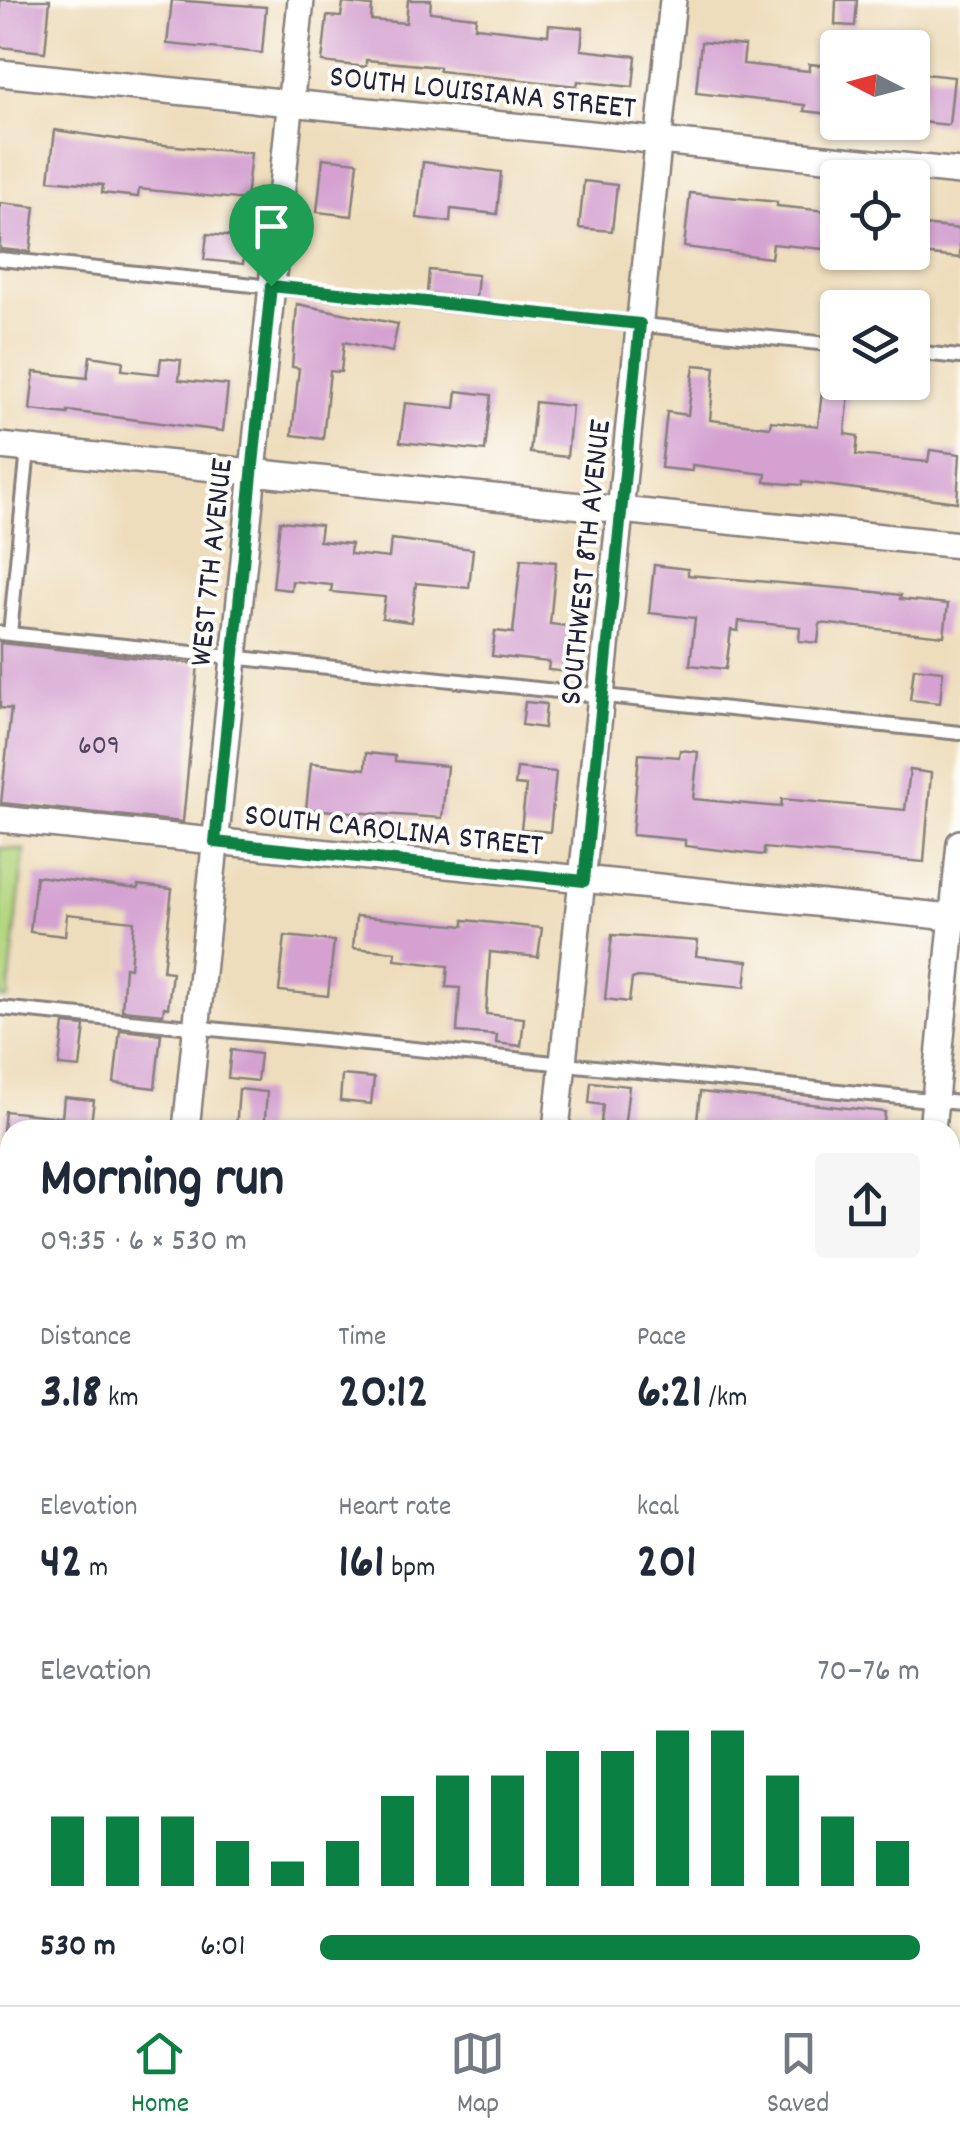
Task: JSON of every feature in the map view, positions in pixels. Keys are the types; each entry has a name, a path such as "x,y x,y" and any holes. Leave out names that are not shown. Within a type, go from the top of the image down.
{"street":[{"name":"WEST 7TH AVENUE","path":"187,1120 301,0"},
{"name":"SOUTHWEST 8TH AVENUE","path":"557,1120 673,0"},
{"name":"SOUTH LOUISIANA STREET","path":"0,74 960,172"},
{"path":"0,446 960,545"},
{"name":"SOUTH CAROLINA STREET","path":"0,819 956,918"},
{"path":"947,1101 960,843"}],"lane":[{"path":"0,259 820,342"},
{"path":"930,354 960,357"},
{"path":"28,449 5,634 960,734"},
{"path":"0,1008 947,1101"}],"green space":[{"path":"0,848 24,850 8,999 0,998"}],"building":[{"path":"0,0 50,0 45,52 0,47"},
{"path":"172,0 266,7 262,53 167,44"},
{"path":"408,0 431,0 430,12 476,17 475,27 548,35 549,25 583,28 581,50 636,56 633,87 578,81 577,86 366,60 366,67 322,62 327,16 341,17 343,3 372,6 371,20 406,23"},
{"path":"836,0 857,0 855,26 835,25"},
{"path":"701,42 745,46 743,64 809,71 809,64 820,65 820,113 804,111 805,105 696,93"},
{"path":"930,75 954,77 949,125 930,123"},
{"path":"55,130 251,153 246,200 139,189 138,197 102,193 103,185 49,180"},
{"path":"323,158 358,162 352,216 317,212"},
{"path":"423,162 501,172 497,214 451,209 450,222 417,218"},
{"path":"584,181 617,185 612,231 579,228"},
{"path":"690,193 820,210 820,249 773,244 771,258 684,247"},
{"path":"0,203 35,207 30,252 0,249"},
{"path":"930,226 960,229 960,258 930,255"},
{"path":"207,234 246,238 243,264 204,260"},
{"path":"429,270 478,275 476,298 427,293"},
{"path":"297,304 398,324 392,352 344,342 341,372 330,371 323,439 292,435 299,368 292,367"},
{"path":"90,356 123,361 122,370 159,374 161,358 181,360 179,380 228,385 223,431 68,411 30,410 34,372 87,378"},
{"path":"694,365 715,367 710,420 770,427 771,421 818,426 821,400 848,400 845,434 858,436 856,455 928,462 930,450 960,454 957,502 802,482 765,482 766,474 692,465 692,471 661,468 667,412 688,415"},
{"path":"457,391 491,395 485,451 400,442 405,403 455,408"},
{"path":"535,402 572,406 567,457 530,453"},
{"path":"280,521 321,525 319,541 351,544 350,554 389,558 391,539 473,549 469,588 416,583 411,622 382,618 385,597 331,592 332,585 292,581 291,590 273,588"},
{"path":"521,559 556,562 550,624 574,627 569,672 548,670 549,662 492,656 495,631 513,633"},
{"path":"654,565 688,569 688,575 849,589 948,604 944,636 820,623 818,643 799,641 800,627 739,621 738,631 731,630 726,669 690,665 695,618 649,613"},
{"path":"0,643 198,664 183,822 1,803 11,709 0,708"},
{"path":"914,668 943,671 940,703 910,700"},
{"path":"525,702 546,704 544,728 522,725"},
{"path":"680,750 698,752 693,799 735,803 781,807 782,799 905,810 910,770 931,773 924,862 764,848 764,855 632,835 639,754 679,757"},
{"path":"366,753 395,756 395,761 447,766 442,818 306,809 311,763 365,769"},
{"path":"517,768 556,772 550,832 521,829 526,786 515,785"},
{"path":"36,876 138,889 138,885 172,889 163,971 172,972 168,1008 164,1007 163,1014 122,1010 134,921 67,914 65,936 30,932"},
{"path":"356,916 464,926 464,920 542,928 538,957 490,952 486,1014 524,1018 521,1046 496,1043 497,1035 457,1032 460,988 446,987 448,966 395,960 396,952 353,948"},
{"path":"612,935 698,941 696,956 748,961 745,987 638,977 632,979 629,1002 605,999"},
{"path":"285,936 334,941 328,996 279,991"},
{"path":"64,1024 85,1026 80,1068 59,1066"},
{"path":"120,1030 161,1034 155,1088 114,1083"},
{"path":"231,1050 260,1054 257,1081 228,1078"},
{"path":"342,1075 374,1078 371,1104 340,1101"},
{"path":"591,1082 629,1086 625,1120 601,1120 603,1105 589,1103"},
{"path":"239,1089 267,1092 265,1120 237,1120"},
{"path":"700,1092 885,1112 884,1120 697,1120"},
{"path":"64,1097 94,1100 91,1120 62,1120"},
{"path":"5,1111 62,1117 62,1120 4,1120"}],"route":[{"path":"271,286 640,324 584,881 215,842 271,286"}]}
